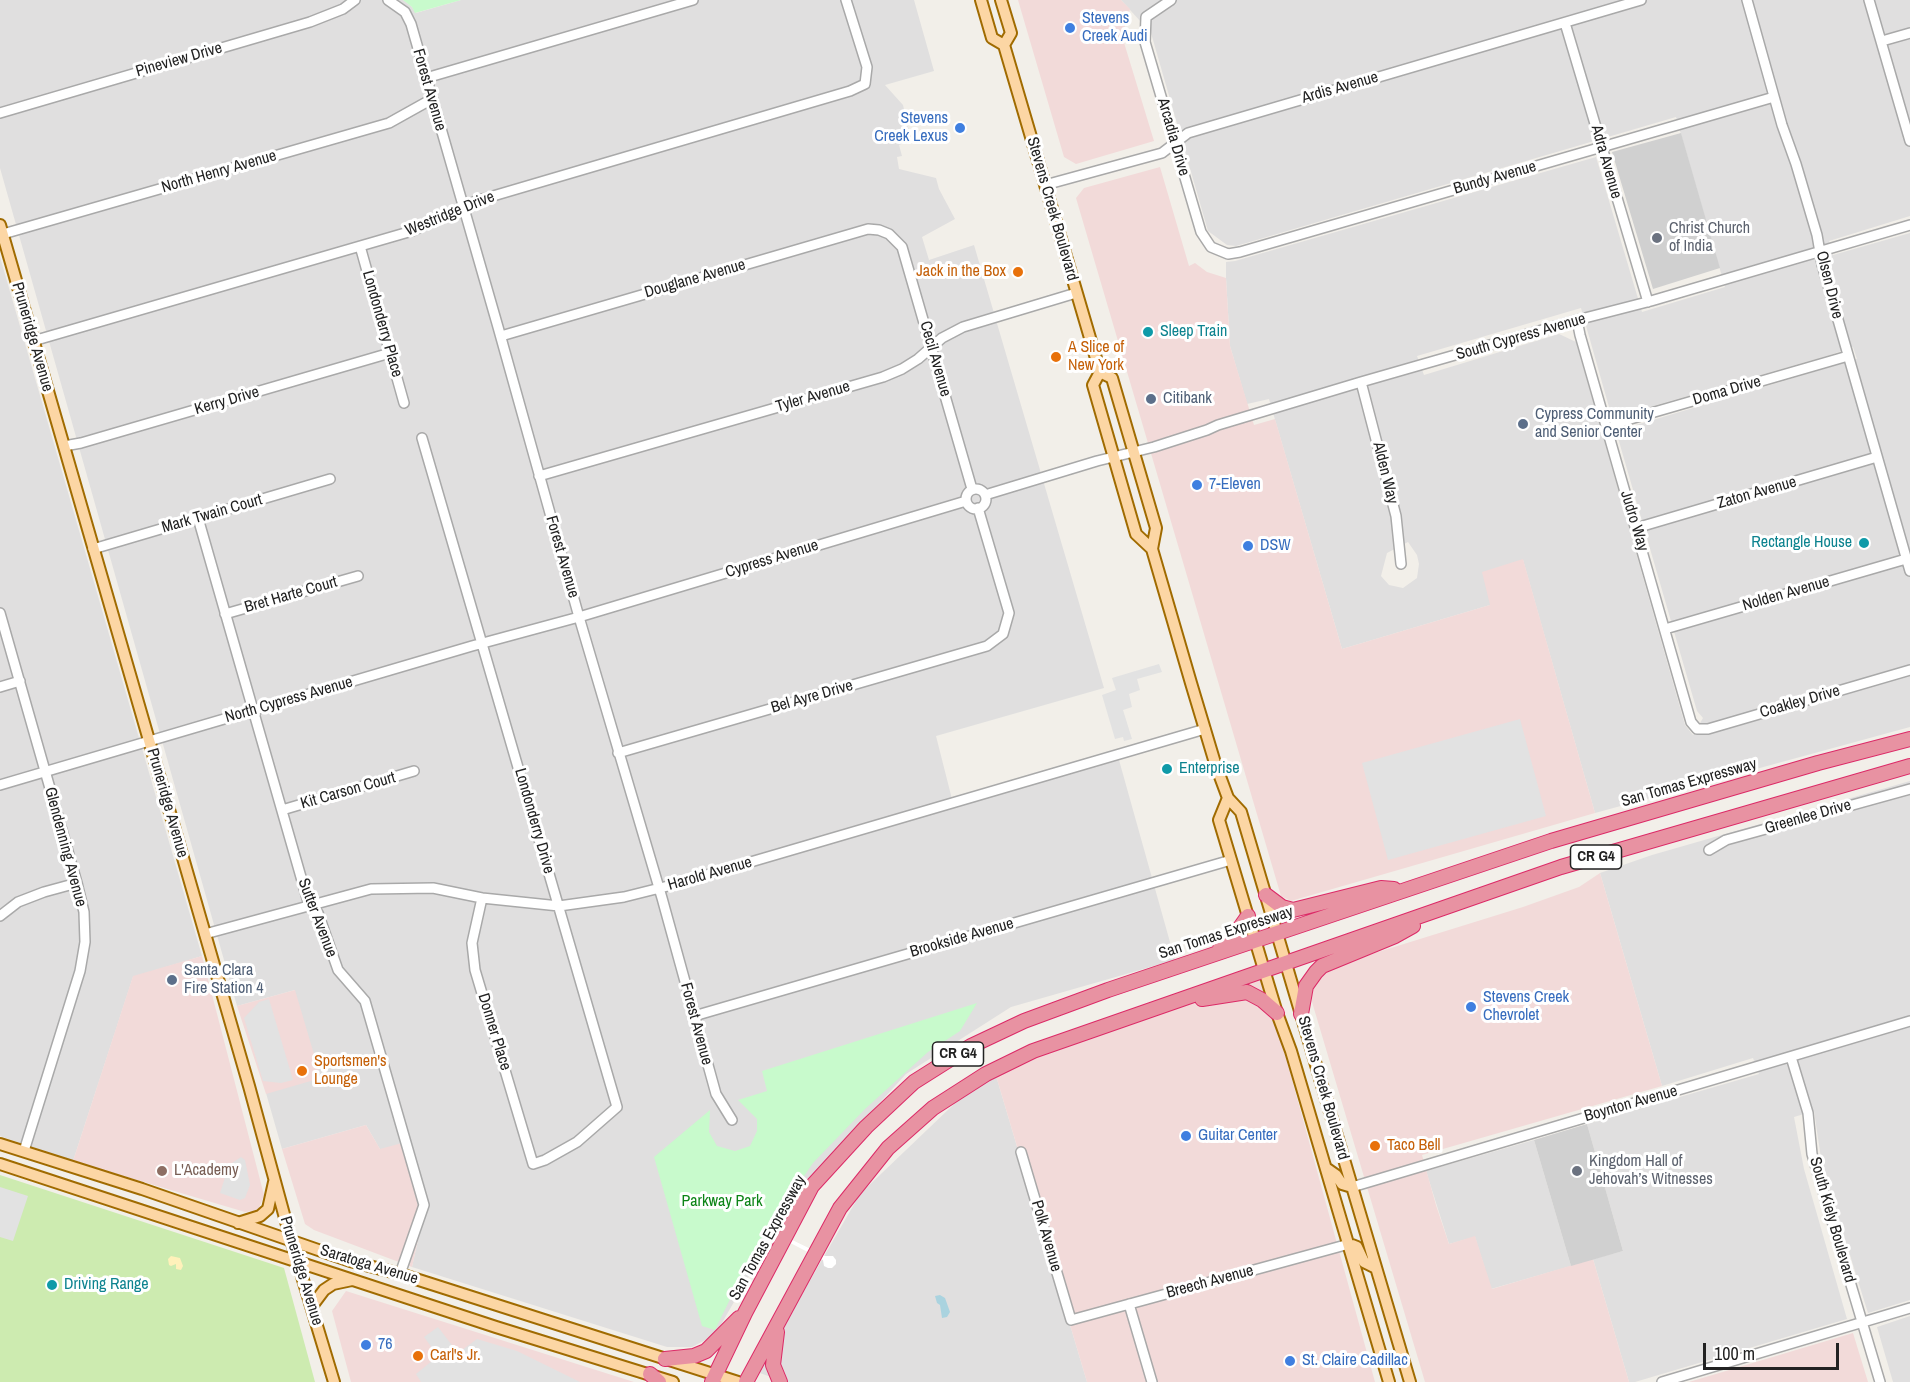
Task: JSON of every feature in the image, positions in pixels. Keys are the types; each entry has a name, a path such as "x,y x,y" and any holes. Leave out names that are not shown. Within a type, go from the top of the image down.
{"highway":[{"name":"San Tomas Expressway","path":"714,1379 745,1313 812,1186 866,1126 914,1082 971,1046 1024,1021 1206,956 1562,837 1818,763 1910,739"},
{"name":"CR G4","path":"746,1382 840,1208 888,1148 933,1108 986,1074 1033,1051 1561,867 1910,766"},
{"path":"1266,895 1282,907 1293,910 1381,888 1405,889"},
{"path":"1301,1014 1306,987 1322,966 1395,936 1433,912"},
{"path":"1206,956 1225,945 1248,916"},
{"path":"1144,1012 1200,999 1247,992 1262,1000 1277,1013"},
{"path":"780,1382 775,1373 773,1355 777,1330 785,1309"},
{"path":"665,1359 694,1356 706,1351 724,1334 733,1321 745,1313"}],"main road":[{"name":"Stevens Creek Boulevard","path":"981,0 992,38 1004,45 1100,372 1093,385 1136,534 1152,549"},
{"name":"Stevens Creek Boulevard","path":"1001,0 1011,33 1004,45"},
{"name":"Pruneridge Avenue","path":"1,230 291,1240 334,1382"},
{"name":"Stevens Creek Boulevard","path":"1100,372 1112,378 1156,528 1152,549 1205,729 1228,798 1241,812 1410,1382"},
{"name":"Stevens Creek Boulevard","path":"1228,798 1219,820 1326,1167 1389,1382"},
{"name":"Saratoga Avenue","path":"0,1144 350,1261 400,1274 665,1359 714,1379 738,1382"},
{"name":"Saratoga Avenue","path":"0,1164 496,1327 673,1382"},
{"path":"1326,1167 1342,1184 1352,1187"},
{"path":"238,1223 260,1216 268,1209 275,1179"},
{"path":"1349,1244 1357,1247 1364,1262 1376,1268"},
{"path":"312,1306 324,1290 333,1284 352,1280"}],"street":[{"name":"Pineview Drive","path":"0,112 310,22 343,9 355,0"},
{"name":"Forest Avenue","path":"388,0 405,12 408,17 501,336 618,753 659,888 716,1095 732,1120"},
{"path":"426,78 693,0"},
{"name":"Westridge Drive","path":"33,341 412,231 476,201 850,91 865,84 867,67 846,0"},
{"name":"Arcadia Drive","path":"1171,0 1146,17 1145,42 1201,232 1207,243 1216,250"},
{"name":"Ardis Avenue","path":"1045,185 1162,153 1188,133 1641,0"},
{"name":"Olsen Drive","path":"1747,0 1782,125 1817,235 1848,356 1910,571"},
{"path":"1869,0 1910,141"},
{"name":"Adra Avenue","path":"1565,23 1648,302"},
{"path":"1882,41 1910,33"},
{"name":"Bundy Avenue","path":"1216,250 1228,254 1240,252 1774,97"},
{"name":"North Henry Avenue","path":"1,230 389,123 432,99"},
{"name":"South Cypress Avenue","path":"1134,450 1164,444 1218,425 1361,382 1648,302 1910,225"},
{"name":"Douglane Avenue","path":"501,336 868,229 889,234"},
{"name":"Cecil Avenue","path":"889,234 902,248 972,489"},
{"name":"Londonderry Place","path":"360,246 404,403"},
{"name":"Tyler Avenue","path":"539,476 883,377 902,369 932,349 942,338 963,327 1076,293"},
{"name":"Judro Way","path":"1577,320 1691,722"},
{"name":"Kerry Drive","path":"64,446 390,353"},
{"name":"Doma Drive","path":"1608,429 1620,422 1848,356"},
{"name":"Alden Way","path":"1361,382 1395,516 1401,564"},
{"name":"Londonderry Drive","path":"422,438 616,1107 577,1142 533,1164"},
{"path":"985,495 1134,450"},
{"name":"Zaton Avenue","path":"1636,528 1877,457"},
{"name":"Mark Twain Court","path":"93,549 330,479"},
{"path":"972,489 981,490 985,495 984,505 978,508 972,508 966,501 972,489"},
{"name":"Cypress Avenue","path":"579,617 966,501"},
{"name":"Bel Ayre Drive","path":"618,753 987,646 1003,634 1009,613 978,508"},
{"name":"Sutter Avenue","path":"198,518 309,905 318,913 338,970 364,1001 424,1205 400,1274"},
{"name":"Nolden Avenue","path":"1665,629 1906,559"},
{"name":"Bret Harte Court","path":"225,614 358,576"},
{"name":"Glendenning Avenue","path":"0,613 84,912 80,971 24,1151"},
{"name":"North Cypress Avenue","path":"0,785 579,617"},
{"name":"Coakley Drive","path":"1691,722 1697,729 1708,729 1910,670"},
{"path":"0,687 20,681"},
{"name":"Harold Avenue","path":"205,934 370,889 433,888 482,898 559,906 606,900 659,888 1205,729"},
{"name":"Kit Carson Court","path":"282,810 414,771"},
{"name":"Greenlee Drive","path":"1708,850 1726,840 1910,789"},
{"name":"Brookside Avenue","path":"693,1016 1231,860"},
{"path":"0,916 18,902 77,883"},
{"name":"Donner Place","path":"482,898 472,943 476,970 533,1164"},
{"name":"Boynton Avenue","path":"1352,1187 1910,1021"},
{"name":"South Kiely Boulevard","path":"1791,1057 1808,1113 1812,1154 1880,1382"},
{"name":"Polk Avenue","path":"1022,1152 1071,1320"},
{"name":"Breech Avenue","path":"1071,1320 1349,1244"},
{"path":"1129,1304 1152,1382"},
{"path":"1662,1382 1910,1308"}],"shaded area":[{"path":"0,0 403,0 416,13 461,0 914,0 934,71 885,85 903,105 911,140 899,145 902,156 897,157 899,169 936,178 939,189 955,219 922,237 929,260 974,245 1104,688 936,736 954,807 1119,760 1175,960 1011,1007 906,1074 796,1194 715,1335 692,1347 667,1347 412,1267 422,1222 366,1125 282,1149 266,1093 295,990 237,1006 0,168"},
{"path":"1018,0 1121,0 1130,9 1122,36 1154,141 1076,164 1064,157"},
{"path":"1121,0 1910,0 1910,216 1829,241 1833,255 1910,233 1910,727 1595,813 1523,560 1490,605 1342,649 1269,399 1247,404 1230,346 1226,262 1596,157 1642,312 1725,287 1676,117 1236,246 1227,245 1208,231 1151,33","holes":["1581,308 1609,407 1622,415 1853,347 1857,359 1616,431 1697,711 1703,718 1693,735 1685,725 1576,342 1559,334 1424,375 1417,356","1408,542 1417,555 1419,564 1417,578 1403,588 1389,585 1381,576 1387,553"]},
{"path":"1681,133 1720,268 1653,289 1612,152"},
{"path":"1160,167 1189,266 1195,263 1207,272 1226,278 1230,346 1254,425 1275,419 1342,649 1490,605 1482,572 1523,559 1595,813 1291,901 1281,896 1076,198 1084,188"},
{"path":"0,257 202,956 133,977 73,1161 0,1136"},
{"path":"1159,664 1162,672 1137,679 1140,690 1129,694 1132,707 1123,710 1132,739 1124,741 1123,737 1115,739 1102,695 1116,690 1112,678"},
{"path":"1520,719 1546,816 1388,860 1362,763"},
{"path":"1910,781 1910,1300 1868,1313 1822,1165 1814,1111 1794,1117 1804,1169 1847,1319 1629,1382 1593,1259 1623,1251 1587,1124 1759,1074 1753,1058 1662,1086 1600,873 1652,855"},
{"path":"1600,873 1662,1086 1422,1155 1449,1244 1475,1236 1492,1289 1593,1259 1629,1382 1425,1382 1304,975 1523,907 1579,887"},
{"path":"202,956 264,1195 259,1208 253,1211 245,1212 73,1161 133,976"},
{"path":"1263,974 1375,1382 1087,1382 994,1069"},
{"path":"295,990 321,1078 266,1094 237,1006"},
{"path":"269,999 293,1080 281,1083 263,1081 244,1018 259,1002"},
{"path":"994,1069 1087,1382 785,1382 757,1372 860,1194"},
{"path":"1587,1124 1623,1251 1571,1266 1534,1140"},
{"path":"366,1125 380,1149 402,1143 422,1222 412,1267 314,1230 305,1224 282,1149"},
{"path":"1534,1140 1571,1266 1491,1289 1475,1237 1449,1244 1426,1171"},
{"path":"241,1157 245,1160 250,1185 245,1198 240,1200 220,1193 229,1165"},
{"path":"0,1187 28,1196 13,1241 0,1237"},
{"path":"346,1291 634,1382 351,1382 332,1311"},
{"path":"1910,1316 1910,1382 1893,1382 1877,1327"},
{"path":"438,1327 458,1353 477,1339 517,1351 580,1382 421,1382 416,1374 438,1356 424,1337"},
{"path":"1853,1333 1868,1382 1689,1382"}],"green space":[{"path":"403,0 461,0 415,13 412,7"},
{"name":"Parkway Park","path":"977,1003 960,1031 928,1052 865,1109 813,1163 756,1246 715,1330 702,1326 654,1157 710,1110 709,1132 717,1146 735,1151 750,1146 757,1131 757,1119 738,1100 767,1091 762,1071"},
{"path":"0,1175 284,1268 315,1382 0,1382"}],"sand":[{"path":"171,1256 180,1258 183,1266 181,1270 176,1269 176,1264 169,1265 168,1259"}],"water":[{"path":"940,1295 945,1298 950,1312 947,1317 942,1318 940,1305 935,1296"}],"pier":[{"path":"771,1224 776,1232 825,1256 833,1256 836,1264 828,1268 824,1266 823,1260 775,1235 767,1237 763,1230"}],"place":[{"name":"Stevens Creek Audi","path":"1070,28"},
{"name":"Stevens Creek Lexus","path":"960,128"},
{"name":"Christ Church of India","path":"1657,238"},
{"name":"Jack in the Box","path":"1018,272"},
{"name":"Sleep Train","path":"1148,332"},
{"name":"A Slice of New York","path":"1056,357"},
{"name":"Citibank","path":"1151,399"},
{"name":"Cypress Community and Senior Center","path":"1523,424"},
{"name":"7-Eleven","path":"1197,485"},
{"name":"Rectangle House","path":"1864,543"},
{"name":"DSW","path":"1248,546"},
{"name":"Enterprise","path":"1167,769"},
{"name":"Santa Clara Fire Station 4","path":"172,980"},
{"name":"Stevens Creek Chevrolet","path":"1471,1007"},
{"name":"Sportsmen's Lounge","path":"302,1071"},
{"name":"Guitar Center","path":"1186,1136"},
{"name":"Taco Bell","path":"1375,1146"},
{"name":"L'Academy","path":"162,1171"},
{"name":"Kingdom Hall of Jehovah’s Witnesses","path":"1577,1171"},
{"name":"Driving Range","path":"52,1285"},
{"name":"76","path":"366,1345"},
{"name":"Carl's Jr.","path":"418,1356"},
{"name":"St. Claire Cadillac","path":"1290,1361"}]}
